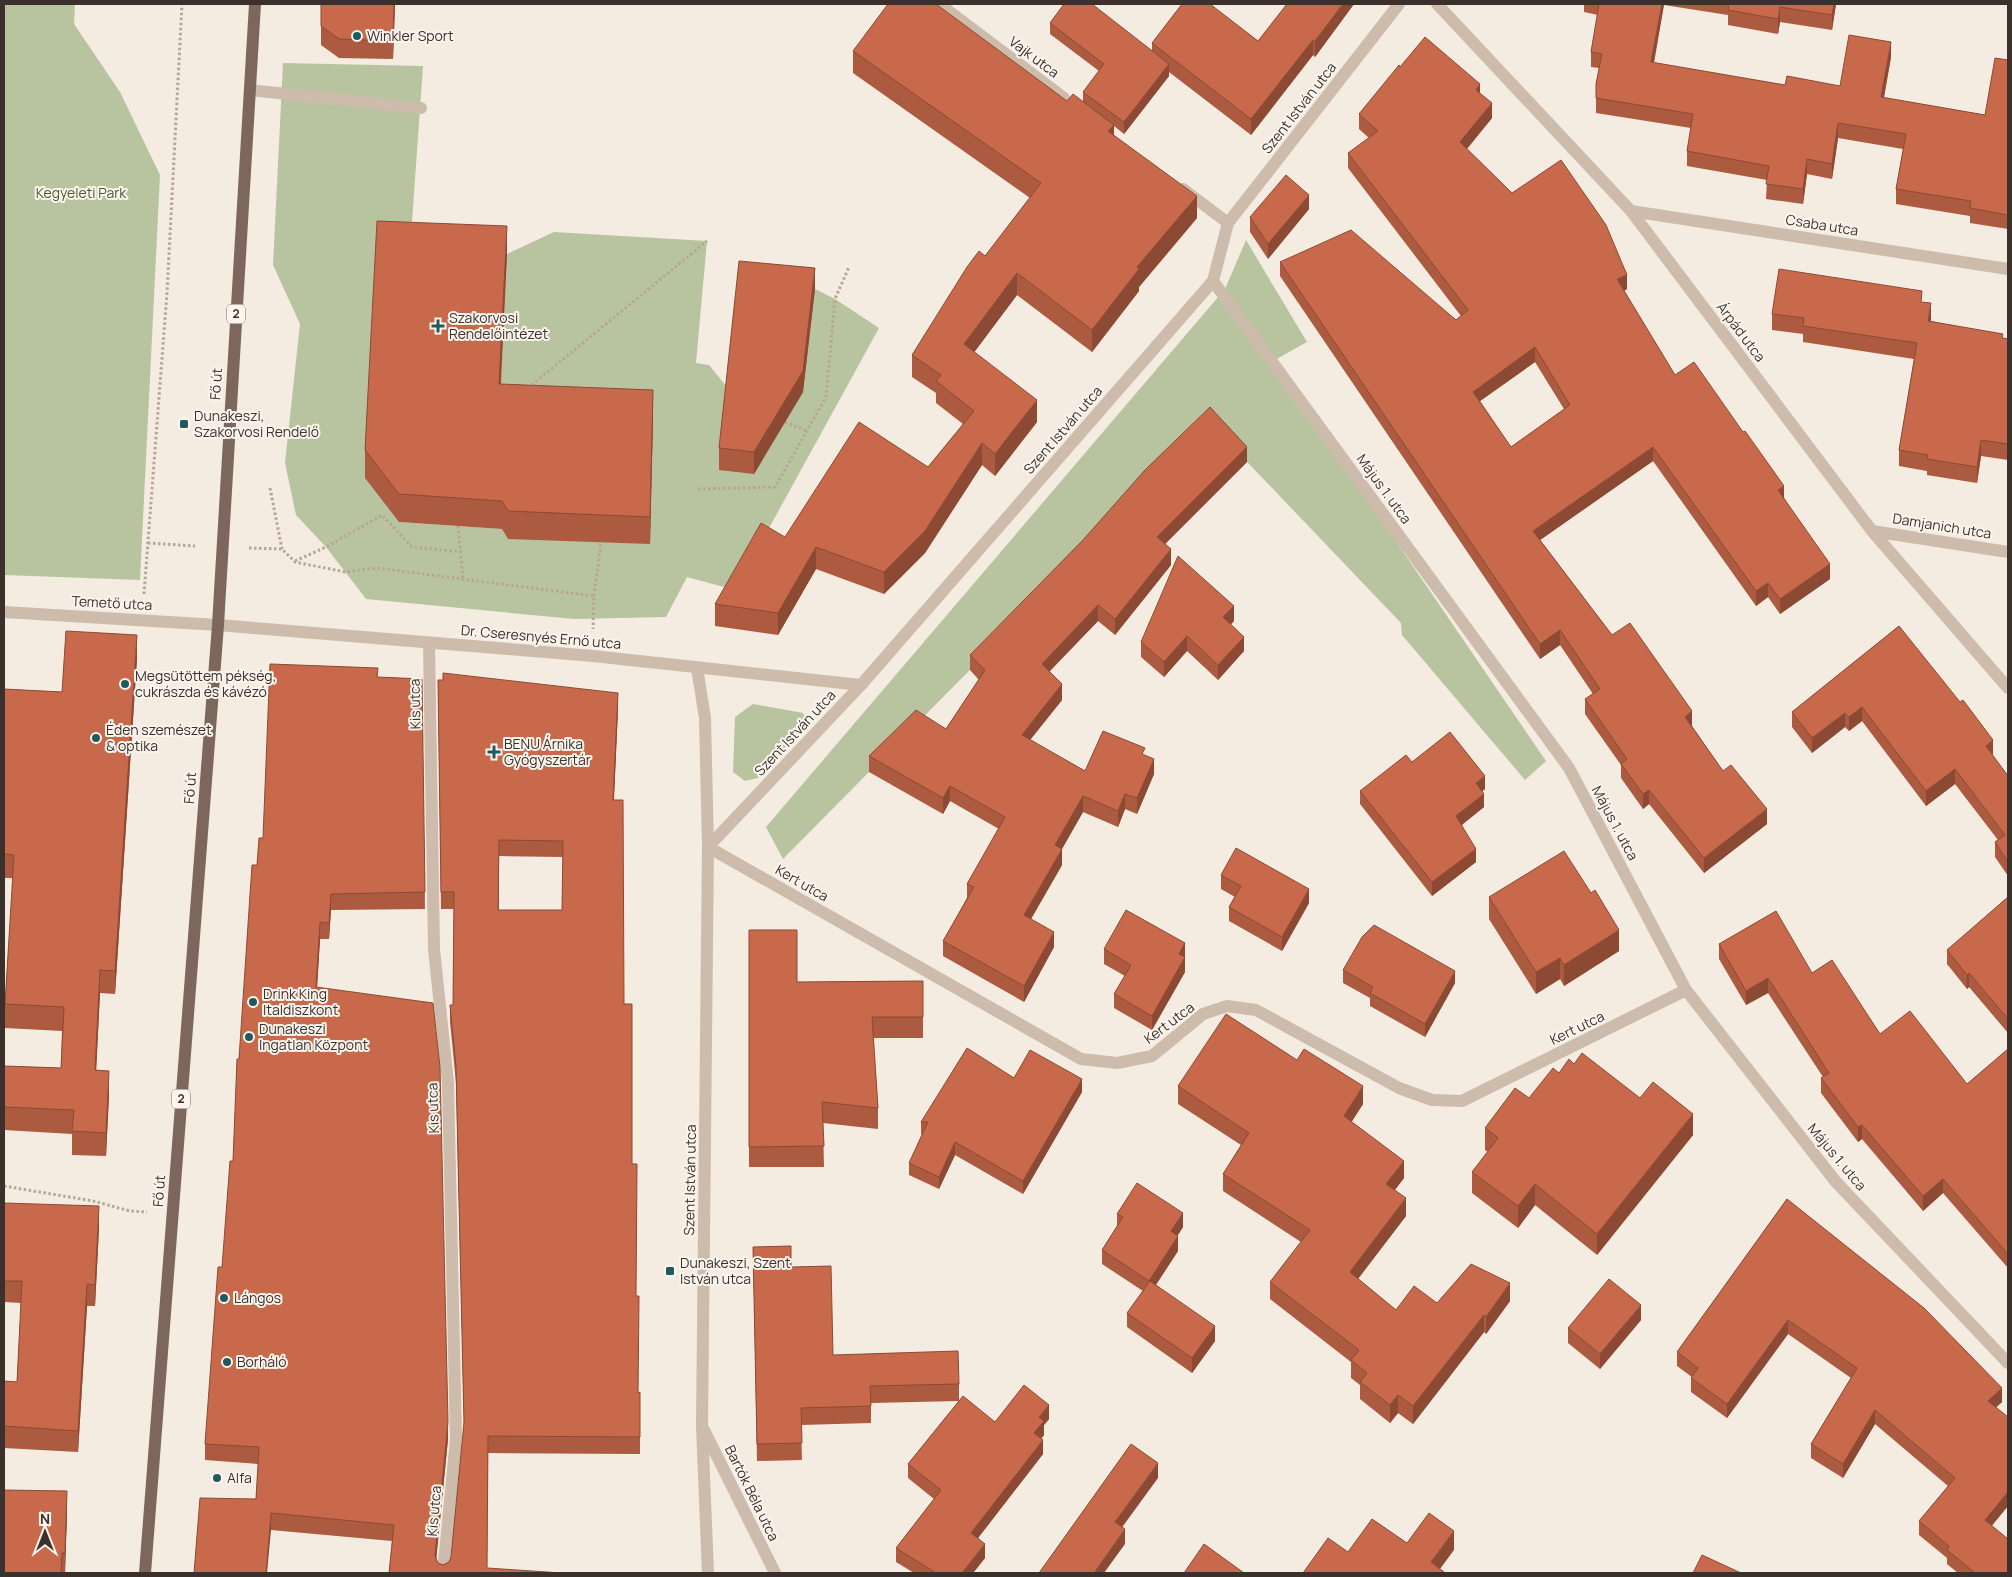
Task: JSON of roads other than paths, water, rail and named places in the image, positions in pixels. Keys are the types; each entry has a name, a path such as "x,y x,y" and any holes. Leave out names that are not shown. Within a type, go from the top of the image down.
{"main road":[{"name":"Fő út","path":"145,1573 218,625 256,4"}],"street":[{"name":"Szent István utca","path":"708,847 861,685 1213,281 1228,223 1399,4"},
{"name":"Árpád utca","path":"1437,4 1444,9 1631,211 1872,530 2008,688"},
{"name":"Vajk utca","path":"942,6 1077,109"},
{"path":"250,90 420,108"},
{"path":"1172,181 1228,223"},
{"name":"Csaba utca","path":"1631,211 2008,269"},
{"name":"Május 1. utca","path":"1213,281 1569,768 1686,990 1836,1182 2008,1363"},
{"name":"Damjanich utca","path":"1872,530 2008,552"},
{"name":"Temető utca","path":"4,612 218,625"},
{"name":"Dr. Cseresnyés Ernő utca","path":"218,625 592,656 861,685"},
{"name":"Kis utca","path":"429,642 434,949 448,1083 456,1420 456,1439 443,1573"},
{"name":"Szent István utca","path":"697,668 704,718 708,847 702,1426 708,1573"},
{"name":"Kert utca","path":"708,847 1081,1059 1117,1063 1152,1056 1203,1014 1227,1006 1256,1010 1399,1088 1432,1100 1462,1101 1686,990"},
{"name":"Bartók Béla utca","path":"702,1426 775,1573"}],"place":[{"name":"Winkler Sport","path":"357,36"},
{"name":"Szakorvosi Rendelőintézet","path":"438,326"},
{"name":"Dunakeszi, Szakorvosi Rendelő","path":"184,424"},
{"name":"Megsütöttem pékség, cukrászda és kávézó","path":"125,684"},
{"name":"Éden szemészet & optika","path":"96,738"},
{"name":"BENU Árnika Gyógyszertár","path":"494,752"},
{"name":"Drink King Italdiszkont","path":"253,1002"},
{"name":"Dunakeszi Ingatlan Központ","path":"249,1037"},
{"name":"Dunakeszi, Szent István utca","path":"670,1271"},
{"name":"Lángos","path":"224,1298"},
{"name":"Borháló","path":"227,1362"},
{"name":"Alfa","path":"217,1478"}],"park label":[{"name":"Kegyeleti Park","path":"81,193"}]}
